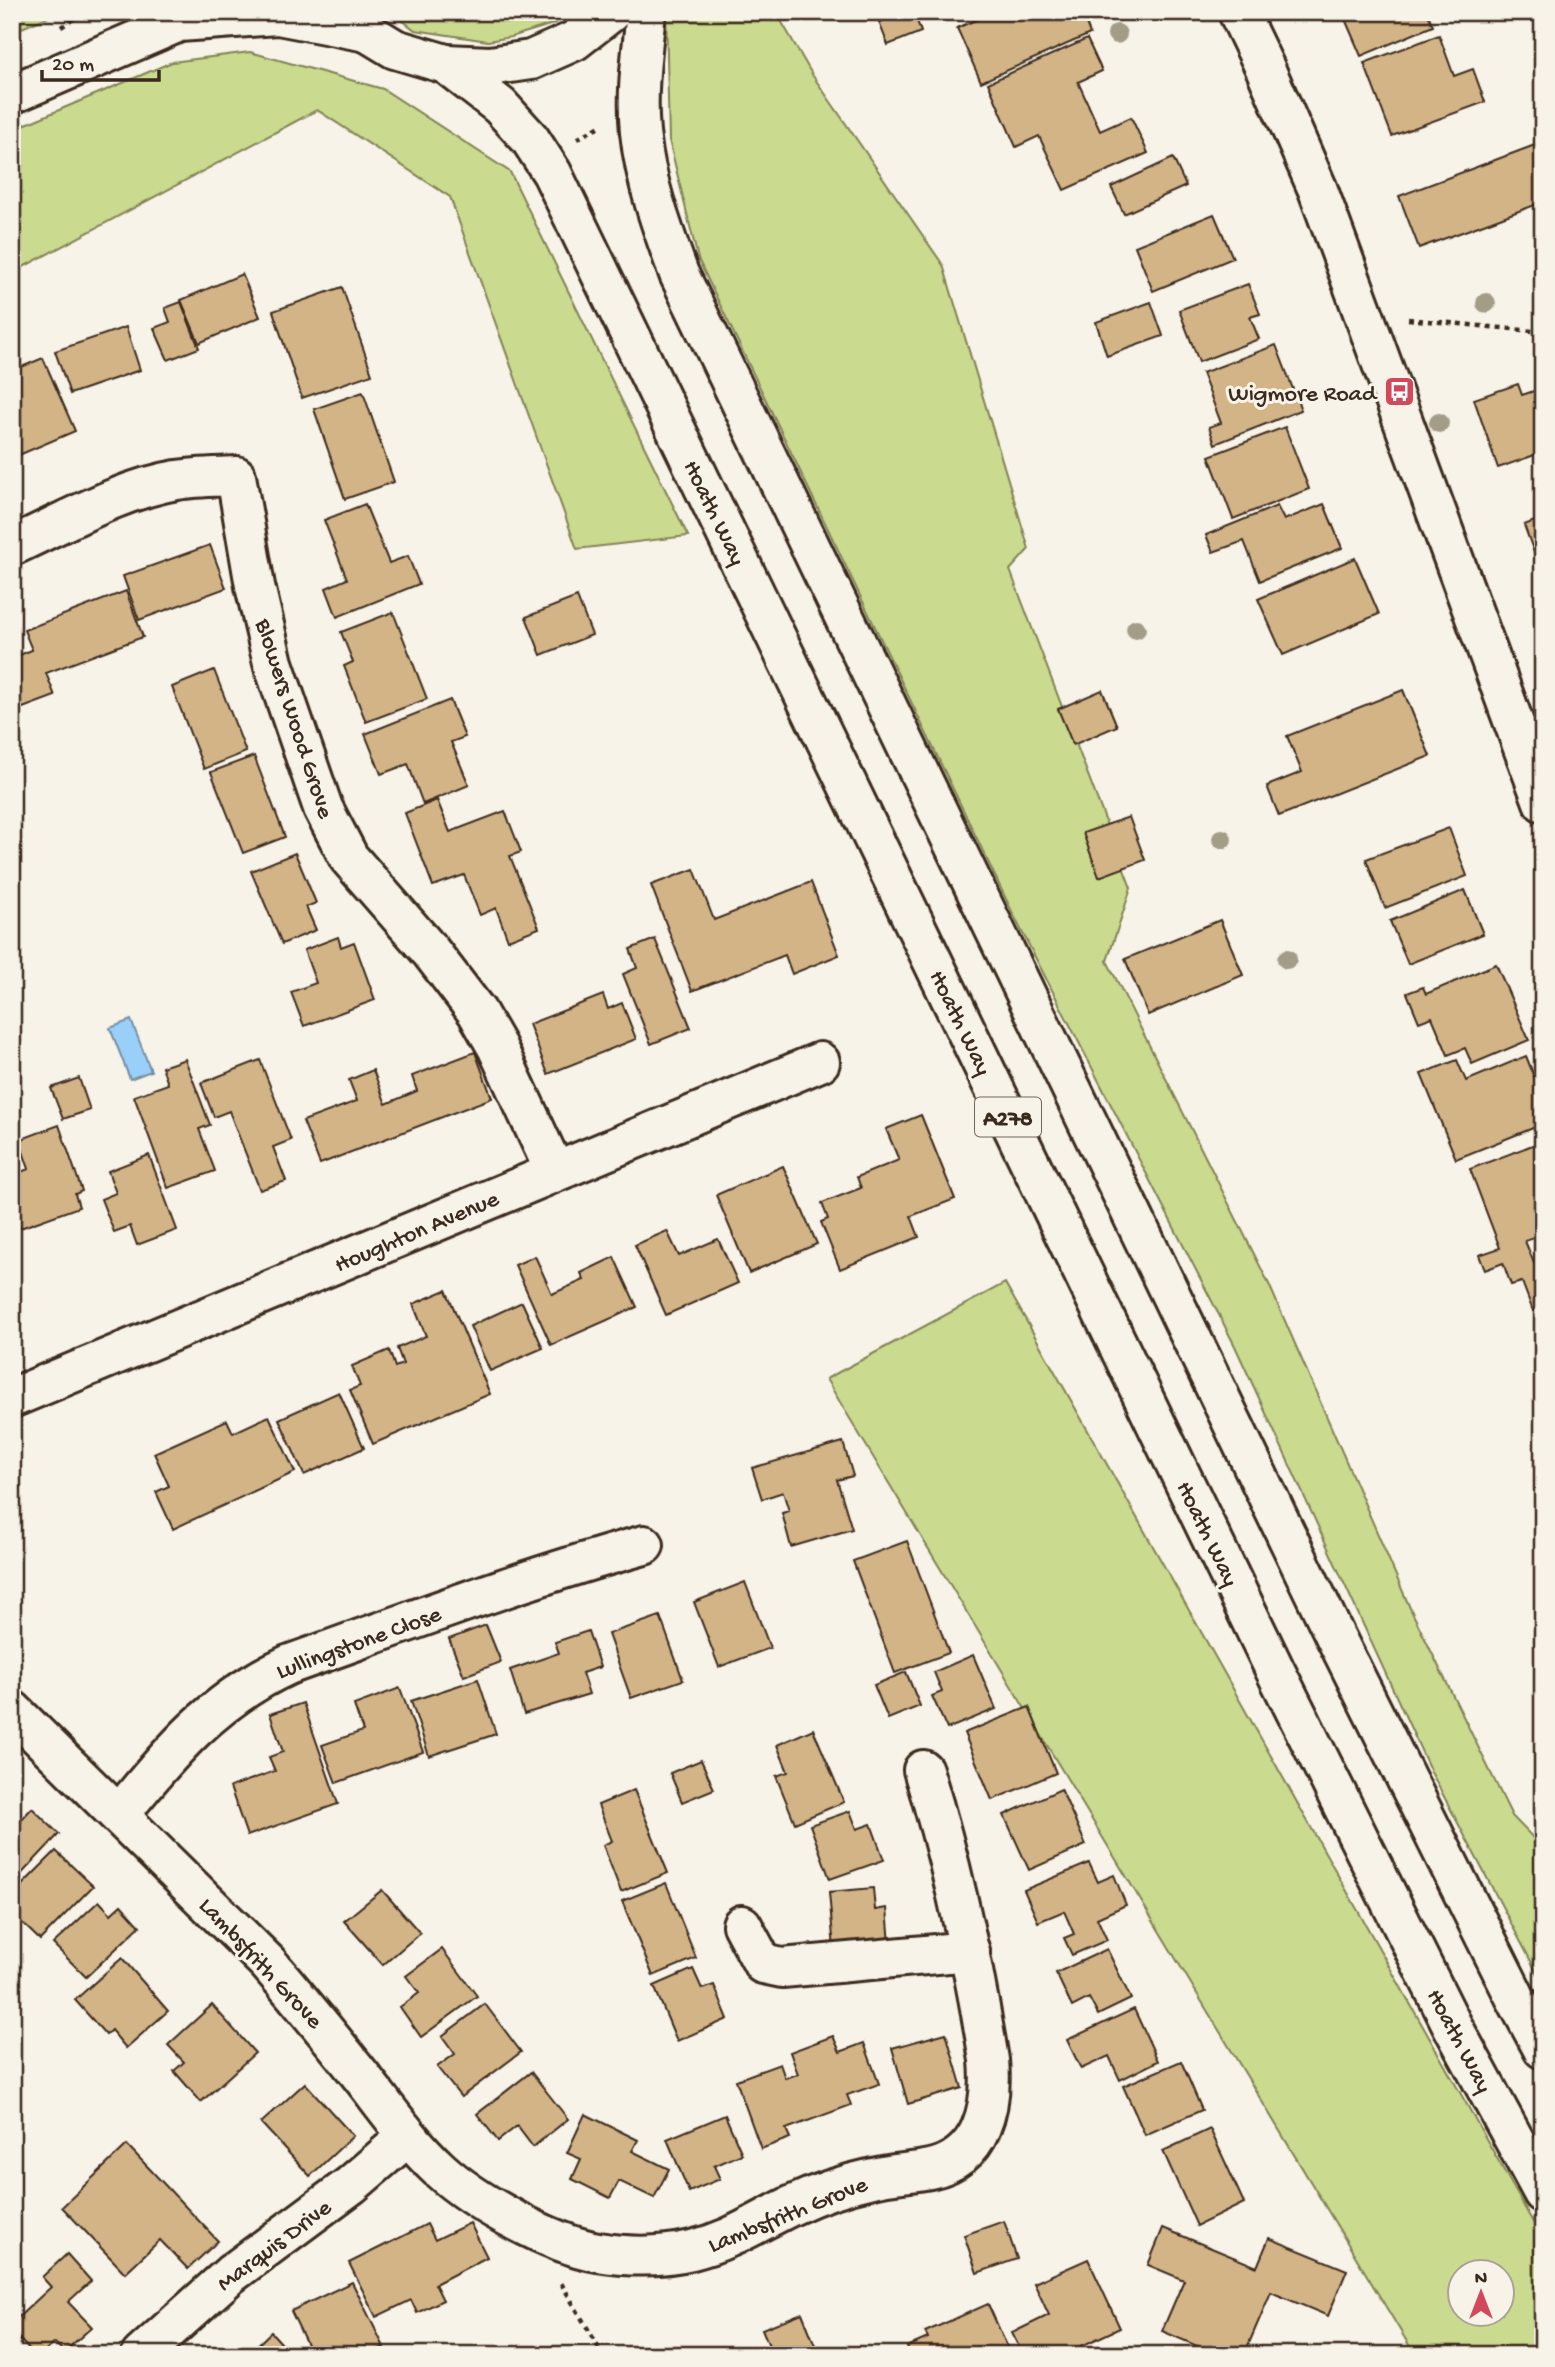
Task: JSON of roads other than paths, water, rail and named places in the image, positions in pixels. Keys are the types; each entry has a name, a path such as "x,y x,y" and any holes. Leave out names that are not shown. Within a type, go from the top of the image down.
{"street":[{"path":"12,93 183,17 278,15 357,22 395,49 446,64 490,66 531,60 575,41 611,12"},
{"name":"A278","path":"646,12 640,75 640,131 648,179 661,226 685,286 1336,1638 1543,2049"},
{"path":"1238,12 1318,190 1543,802"},
{"name":"Hoath Way","path":"446,64 500,106 530,139 552,173 1269,1658 1452,2025 1543,2193"},
{"name":"Blowers Wood Grove","path":"12,546 152,486 177,480 236,476 255,586 273,663 323,808 349,858 431,952 477,1012 497,1046 555,1171"},
{"name":"Houghton Avenue","path":"12,1398 820,1062"},
{"name":"Lullingstone Close","path":"119,1815 176,1747 206,1717 258,1679 288,1665 512,1586 644,1545"},
{"name":"Lambsfrith Grove","path":"12,1710 268,1962 408,2136 440,2170 465,2190 527,2225 596,2252 663,2255 723,2242 792,2205 849,2183 882,2175 932,2169 948,2163 972,2143 982,2127 992,2087 986,2039 970,1951 944,1837 923,1770"},
{"path":"742,1925 763,1965 782,1968 970,1951"},
{"name":"Marquis Drive","path":"141,2355 231,2274 351,2185 408,2136"}],"water":[{"path":"131,1020 151,1071 130,1079 110,1028"}],"place":[{"name":"Wigmore Road","path":"1399,392"}]}
